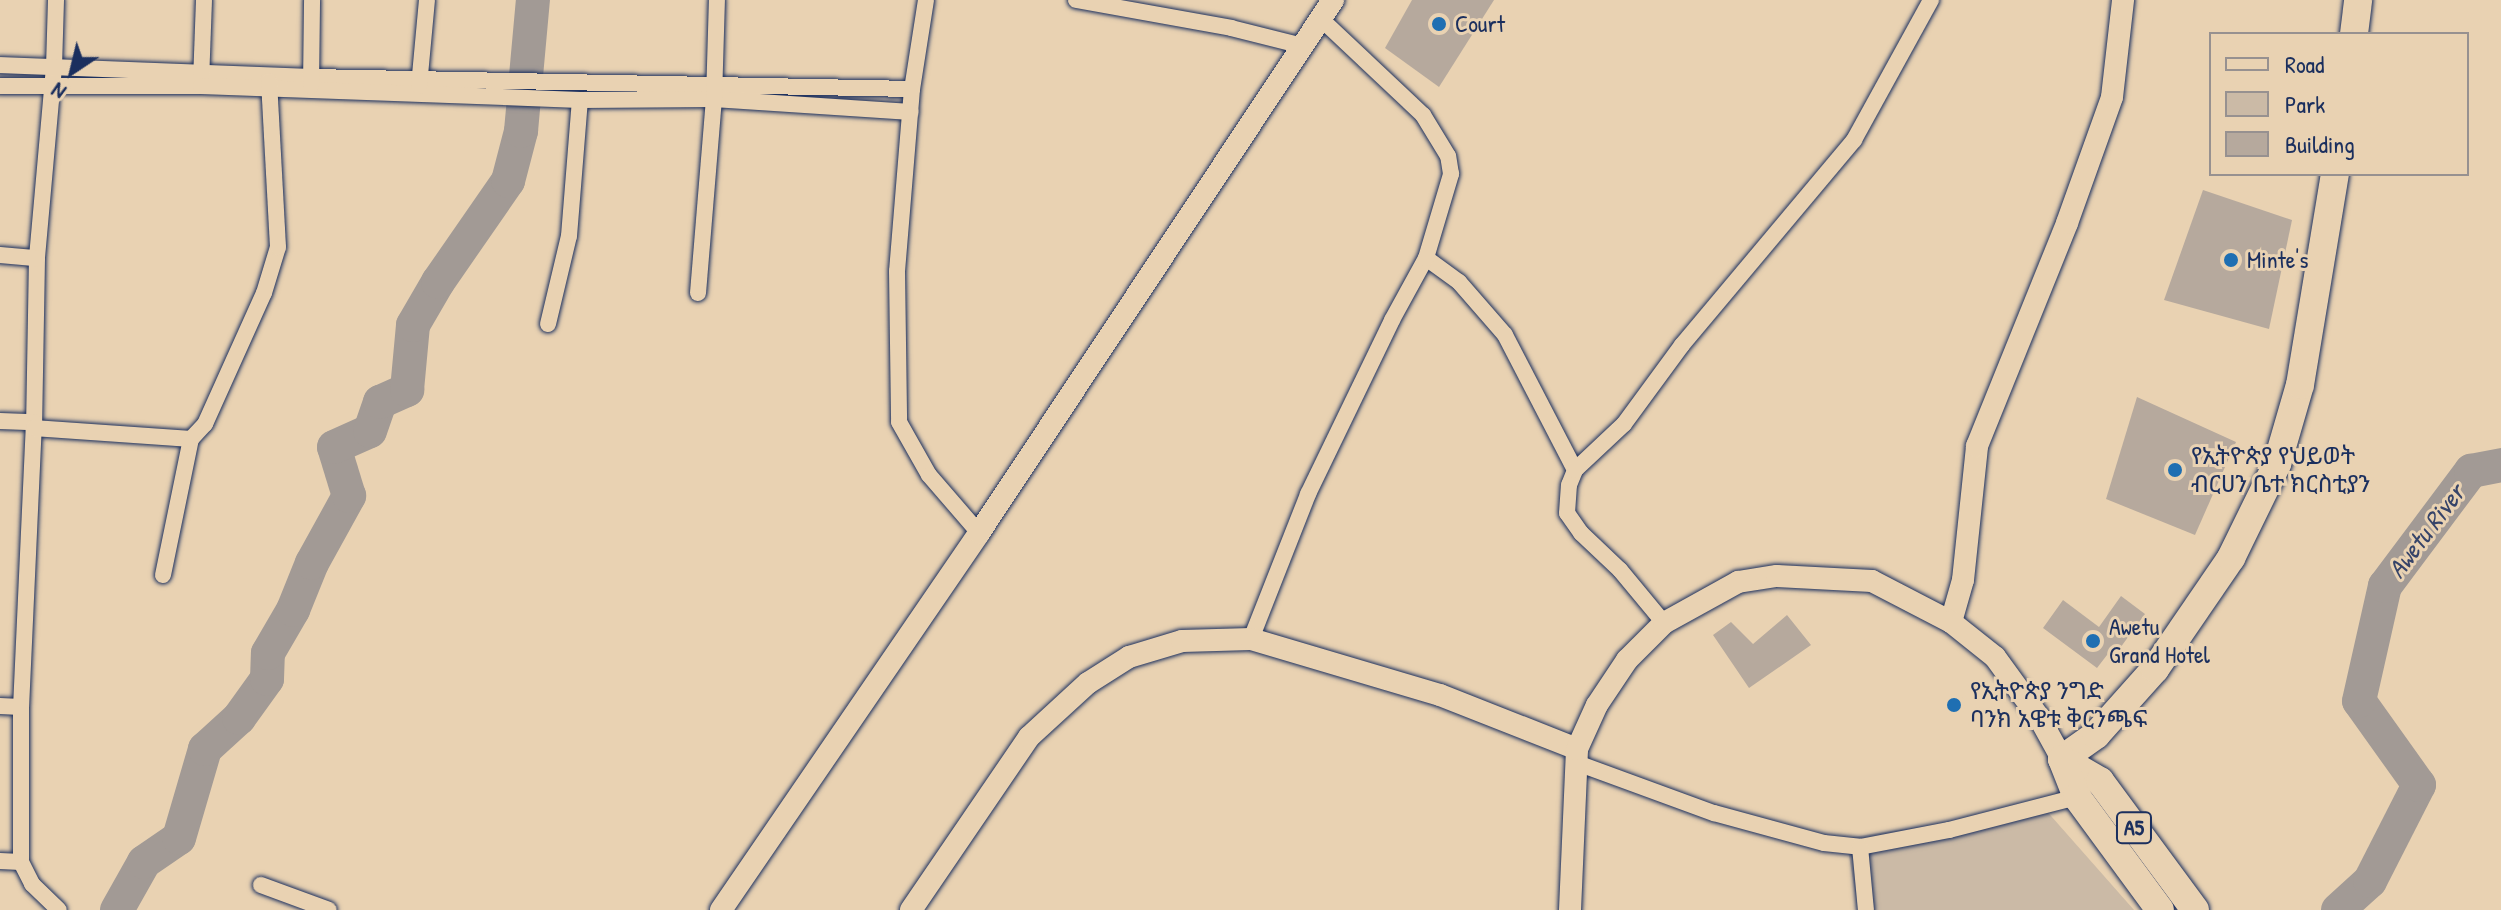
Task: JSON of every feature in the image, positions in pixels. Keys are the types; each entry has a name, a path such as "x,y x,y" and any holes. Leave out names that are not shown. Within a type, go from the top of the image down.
{"highway":[{"path":"2354,32 2358,0"},
{"path":"2062,759 2096,735 2155,669 2231,558 2277,464 2300,385 2335,176"},
{"name":"A5","path":"2062,759 2077,797 2160,910"},
{"name":"A5","path":"2062,759 2100,781 2195,910"}],"street":[{"path":"55,909 32,884 21,862 21,707 34,425 37,258 54,67 56,0"},
{"path":"201,79 204,0"},
{"path":"311,84 312,0"},
{"path":"420,96 427,0"},
{"path":"698,293 714,90 717,0"},
{"path":"926,0 912,89 897,271 899,422 929,475 979,533"},
{"path":"1076,0 1231,28 1303,46"},
{"path":"1664,623 1620,570 1581,533 1567,513 1569,485 1575,470 1624,424 1682,345 1854,140 1931,0"},
{"path":"1951,622 1963,580 1977,446 2067,223 2112,97 2123,0"},
{"path":"721,910 979,533 1327,10 1423,115 1448,156 1451,174 1426,258 1392,320 1308,494 1251,639"},
{"path":"0,65 311,84 420,96 580,100 714,90 911,112"},
{"path":"311,84 419,78 714,90 912,89"},
{"path":"0,86 52,88 201,79"},
{"path":"163,575 191,439 205,424 264,293 278,247 269,82"},
{"path":"548,324 569,236 580,100"},
{"path":"0,255 37,258"},
{"path":"1426,258 1459,282 1505,335 1575,470"},
{"path":"0,421 191,439"},
{"path":"1570,910 1577,756 1597,705 1627,660 1664,623 1738,582 1777,576 1872,581 1951,622 1995,657 2036,713 2062,759"},
{"path":"914,909 1029,737 1088,683 1129,657 1182,641 1251,639 1440,695 1714,813 1811,840 1860,847 1949,830 2077,797"},
{"path":"0,706 21,707"},
{"path":"1860,847 1866,910"},
{"path":"0,861 21,862"},
{"path":"261,885 329,910"}],"green space":[{"path":"2044,808 2134,910 1858,910 1846,838"}],"building":[{"name":"Court","path":"1412,0 1494,0 1439,87 1385,48"},
{"name":"Minte's","path":"2203,190 2292,220 2269,329 2164,300"},
{"path":"2137,397 2236,442 2195,535 2106,499"},
{"name":"Awetu Grand Hotel","path":"2121,596 2145,614 2112,659 2107,655 2097,668 2043,628 2063,600 2099,627"},
{"path":"1787,615 1811,645 1749,688 1713,635 1731,622 1753,644"}],"waterway":[{"path":"117,910 144,862 179,838 205,749 239,718 267,679 268,653 293,610 312,563 349,496 334,447 370,431 380,402 407,390 413,325 438,282 508,181 521,131 533,0"},
{"name":"Awetu River","path":"2338,910 2370,881 2419,785 2359,701 2385,586 2471,471 2501,465"}],"place":[{"name":"Court","path":"1439,24"},
{"name":"Minte's","path":"2231,260"},
{"name":"የኢትዮጵያ የህይወት ብርሀን ቤተ ክርስቲያን","path":"2175,470"},
{"name":"Awetu Grand Hotel","path":"2093,641"},
{"name":"የኢትዮጵያ ንግድ ባንክ አዌቱ ቅርንጫፍ","path":"1954,705"}]}
